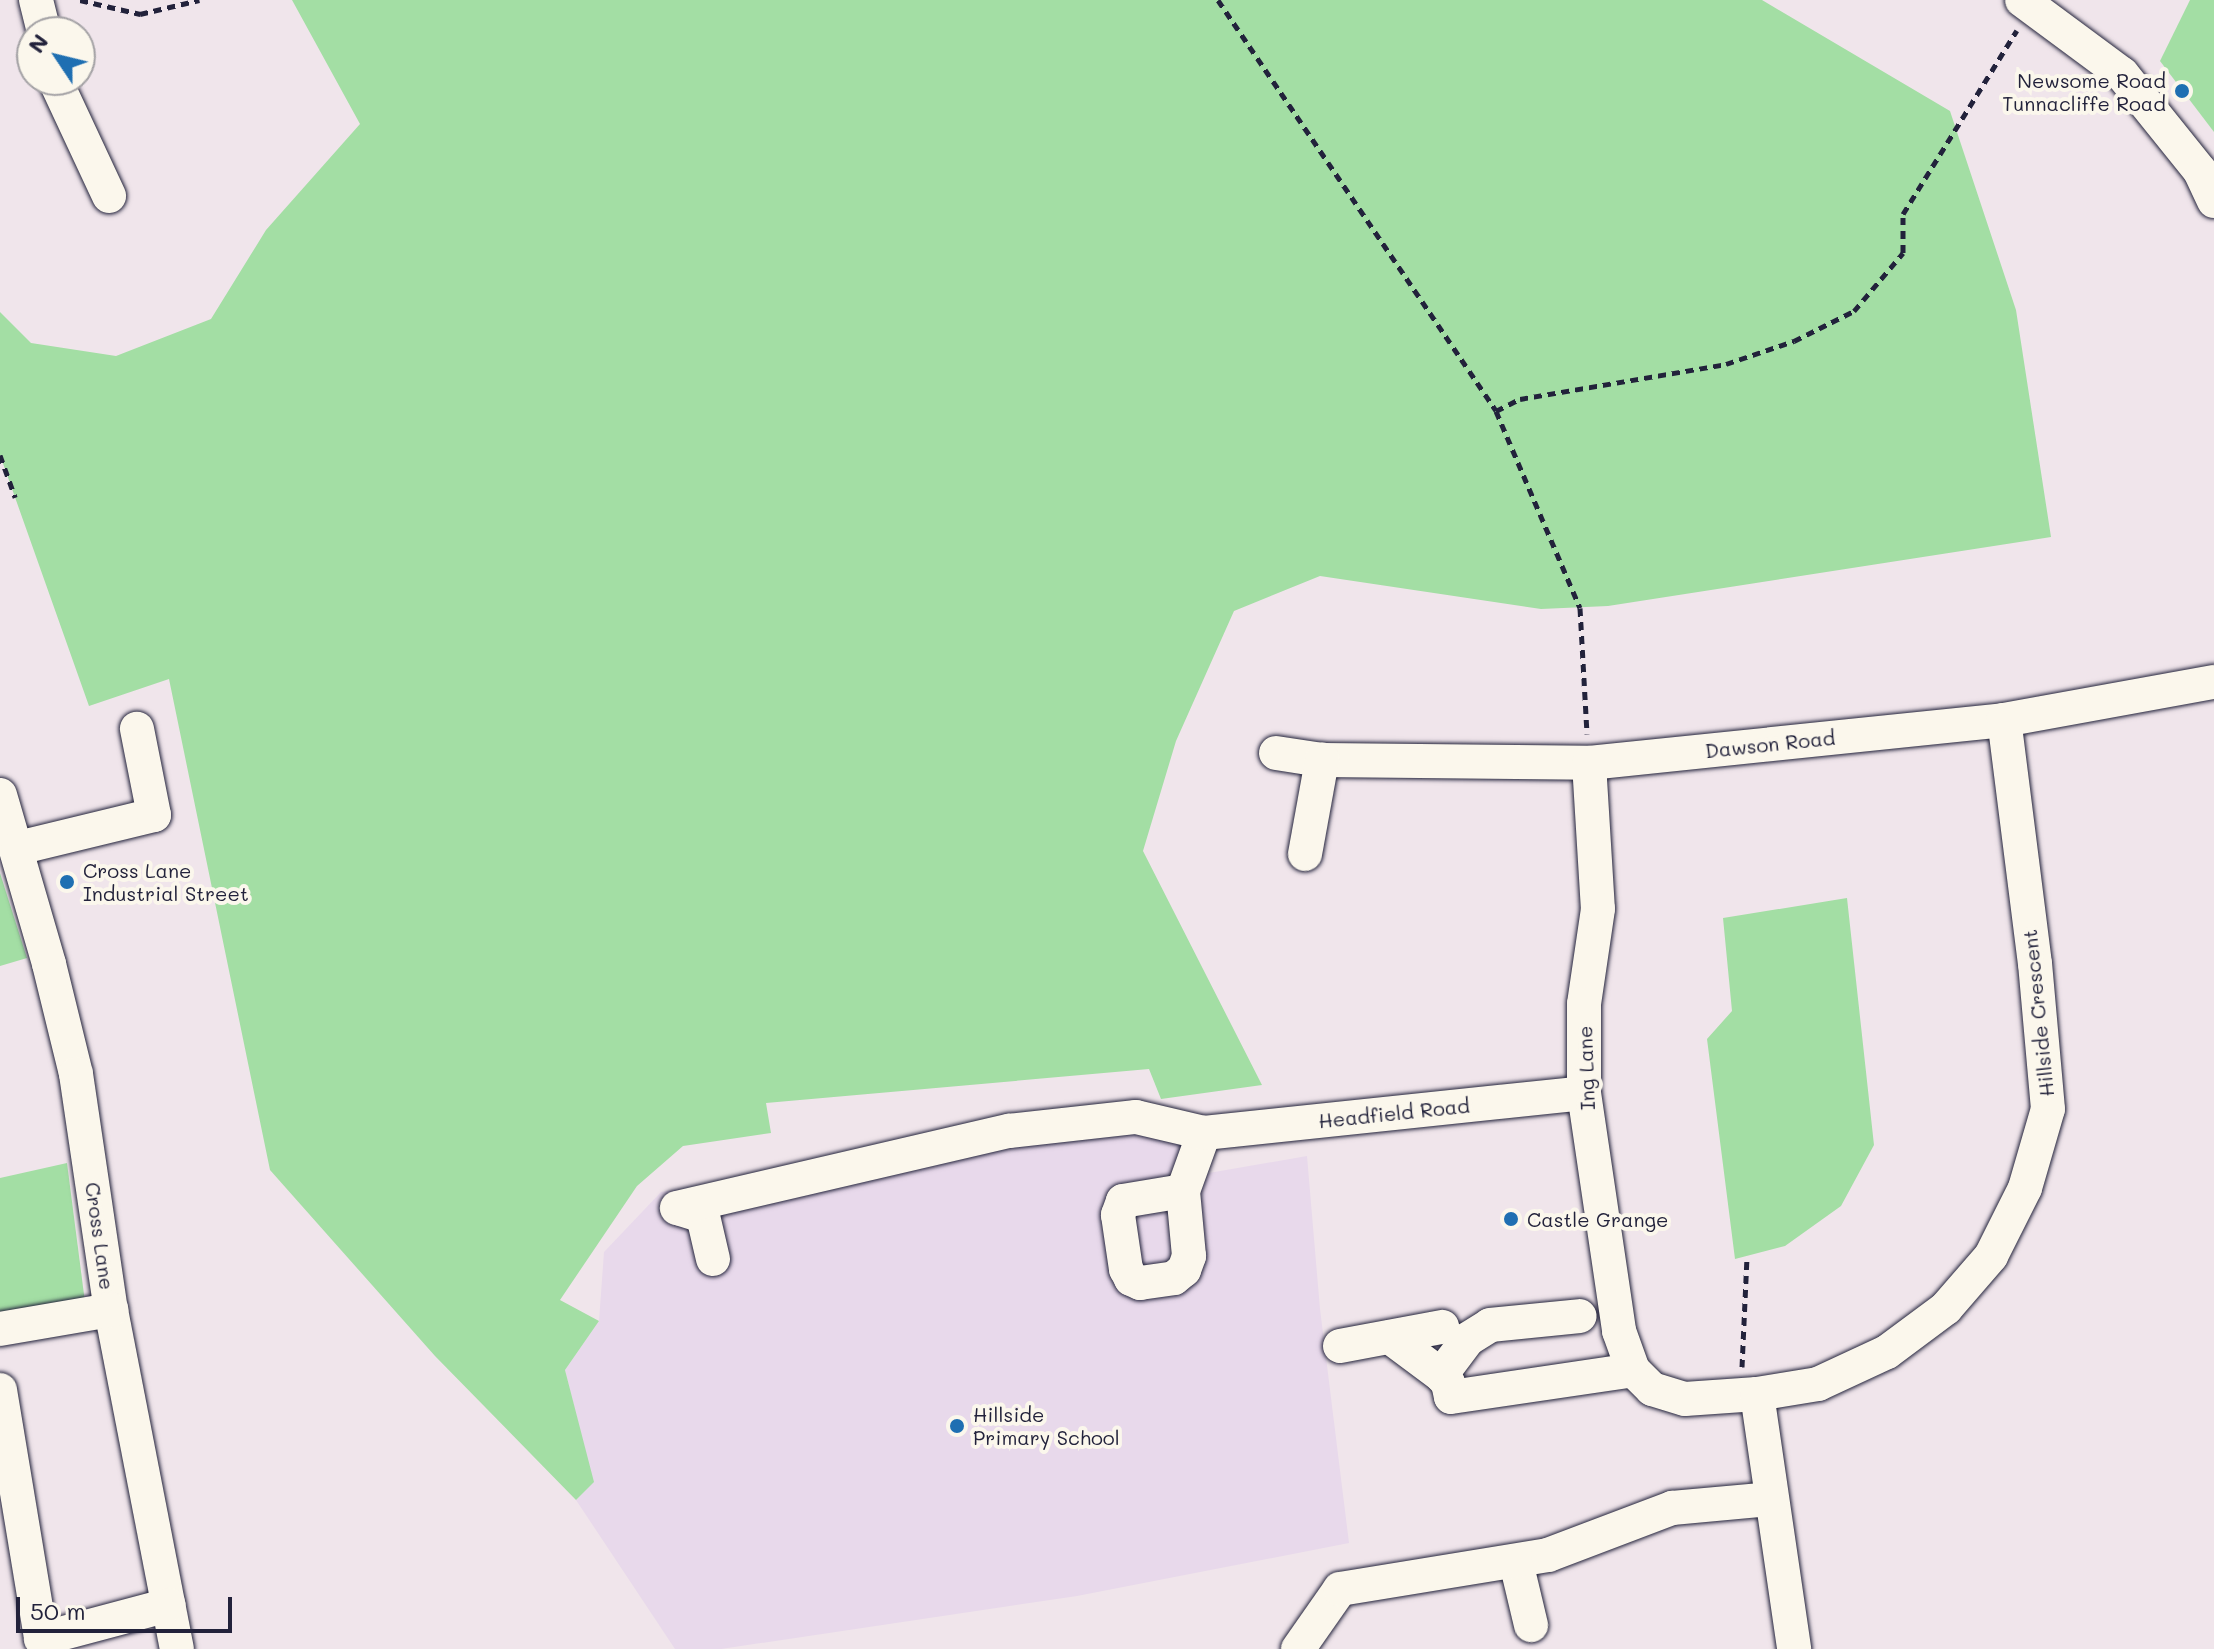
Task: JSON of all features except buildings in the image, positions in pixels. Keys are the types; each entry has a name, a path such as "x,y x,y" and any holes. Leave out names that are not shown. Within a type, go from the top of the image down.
{"street":[{"path":"2030,2 2122,74 2192,159 2214,201"},
{"path":"62,96 109,196"},
{"name":"Dawson Road","path":"1276,753 1322,760 1589,763 2004,720 2214,682"},
{"name":"Hillside Crescent","path":"1749,1394 1818,1384 1887,1352 1946,1308 1991,1256 2025,1188 2048,1109 2035,964 2004,720"},
{"path":"7,824 154,815 137,729"},
{"path":"1305,854 1322,760"},
{"name":"Ing Lane","path":"1589,763 1598,909 1584,1004 1584,1093 1619,1331 1633,1370"},
{"name":"Cross Lane","path":"7,824 76,1074 111,1310 177,1649"},
{"name":"Headfield Road","path":"713,1259 703,1216 677,1208 1009,1131 1136,1117 1204,1133 1584,1093"},
{"path":"1184,1185 1204,1133"},
{"path":"0,1329 111,1310"},
{"path":"1446,1386 1468,1339 1490,1325 1580,1316"},
{"path":"1340,1346 1442,1327"},
{"path":"1390,1337 1446,1386 1633,1370 1652,1389 1685,1399 1749,1394 1770,1499 1794,1649"},
{"path":"0,1390 41,1639 169,1605"},
{"path":"1298,1649 1340,1589 1548,1555 1672,1508 1770,1499"},
{"path":"1516,1562 1531,1625"}],"path":[{"path":"80,0 140,14 199,0"},
{"path":"1218,0 1496,411 1580,608 1589,763"},
{"path":"1496,411 1520,399 1726,364 1794,341 1854,311 1903,253 1903,214 2030,2"},
{"path":"0,455 15,497"},
{"path":"1747,1256 1749,1394"}],"shaded area":[{"name":"Hillside Primary School","path":"1189,1119 1203,1174 1307,1156 1320,1309 1349,1543 1077,1596 721,1649 675,1649 576,1500 593,1482 565,1370 599,1321 604,1252 661,1192"}],"green space":[{"path":"292,0 1762,0 1950,111 2016,310 2051,537 1608,606 1541,609 1320,576 1234,611 1176,741 1143,851 1262,1085 1161,1099 1149,1069 766,1103 771,1133 683,1146 637,1186 560,1300 599,1321 565,1370 594,1482 576,1500 435,1356 270,1170 169,679 89,706 0,455 0,312 31,343 116,356 211,319 266,230 360,124"},
{"path":"2190,0 2214,0 2214,132 2160,61"},
{"path":"0,873 27,958 0,966"},
{"path":"1847,898 1874,1145 1841,1206 1785,1246 1735,1259 1707,1039 1732,1011 1723,918"},
{"path":"67,1163 86,1310 0,1326 0,1178"}],"place":[{"name":"Newsome Road Tunnacliffe Road","path":"2182,91"},
{"name":"Cross Lane Industrial Street","path":"67,882"},
{"name":"Castle Grange","path":"1511,1219"},
{"name":"Hillside Primary School","path":"957,1426"}]}
